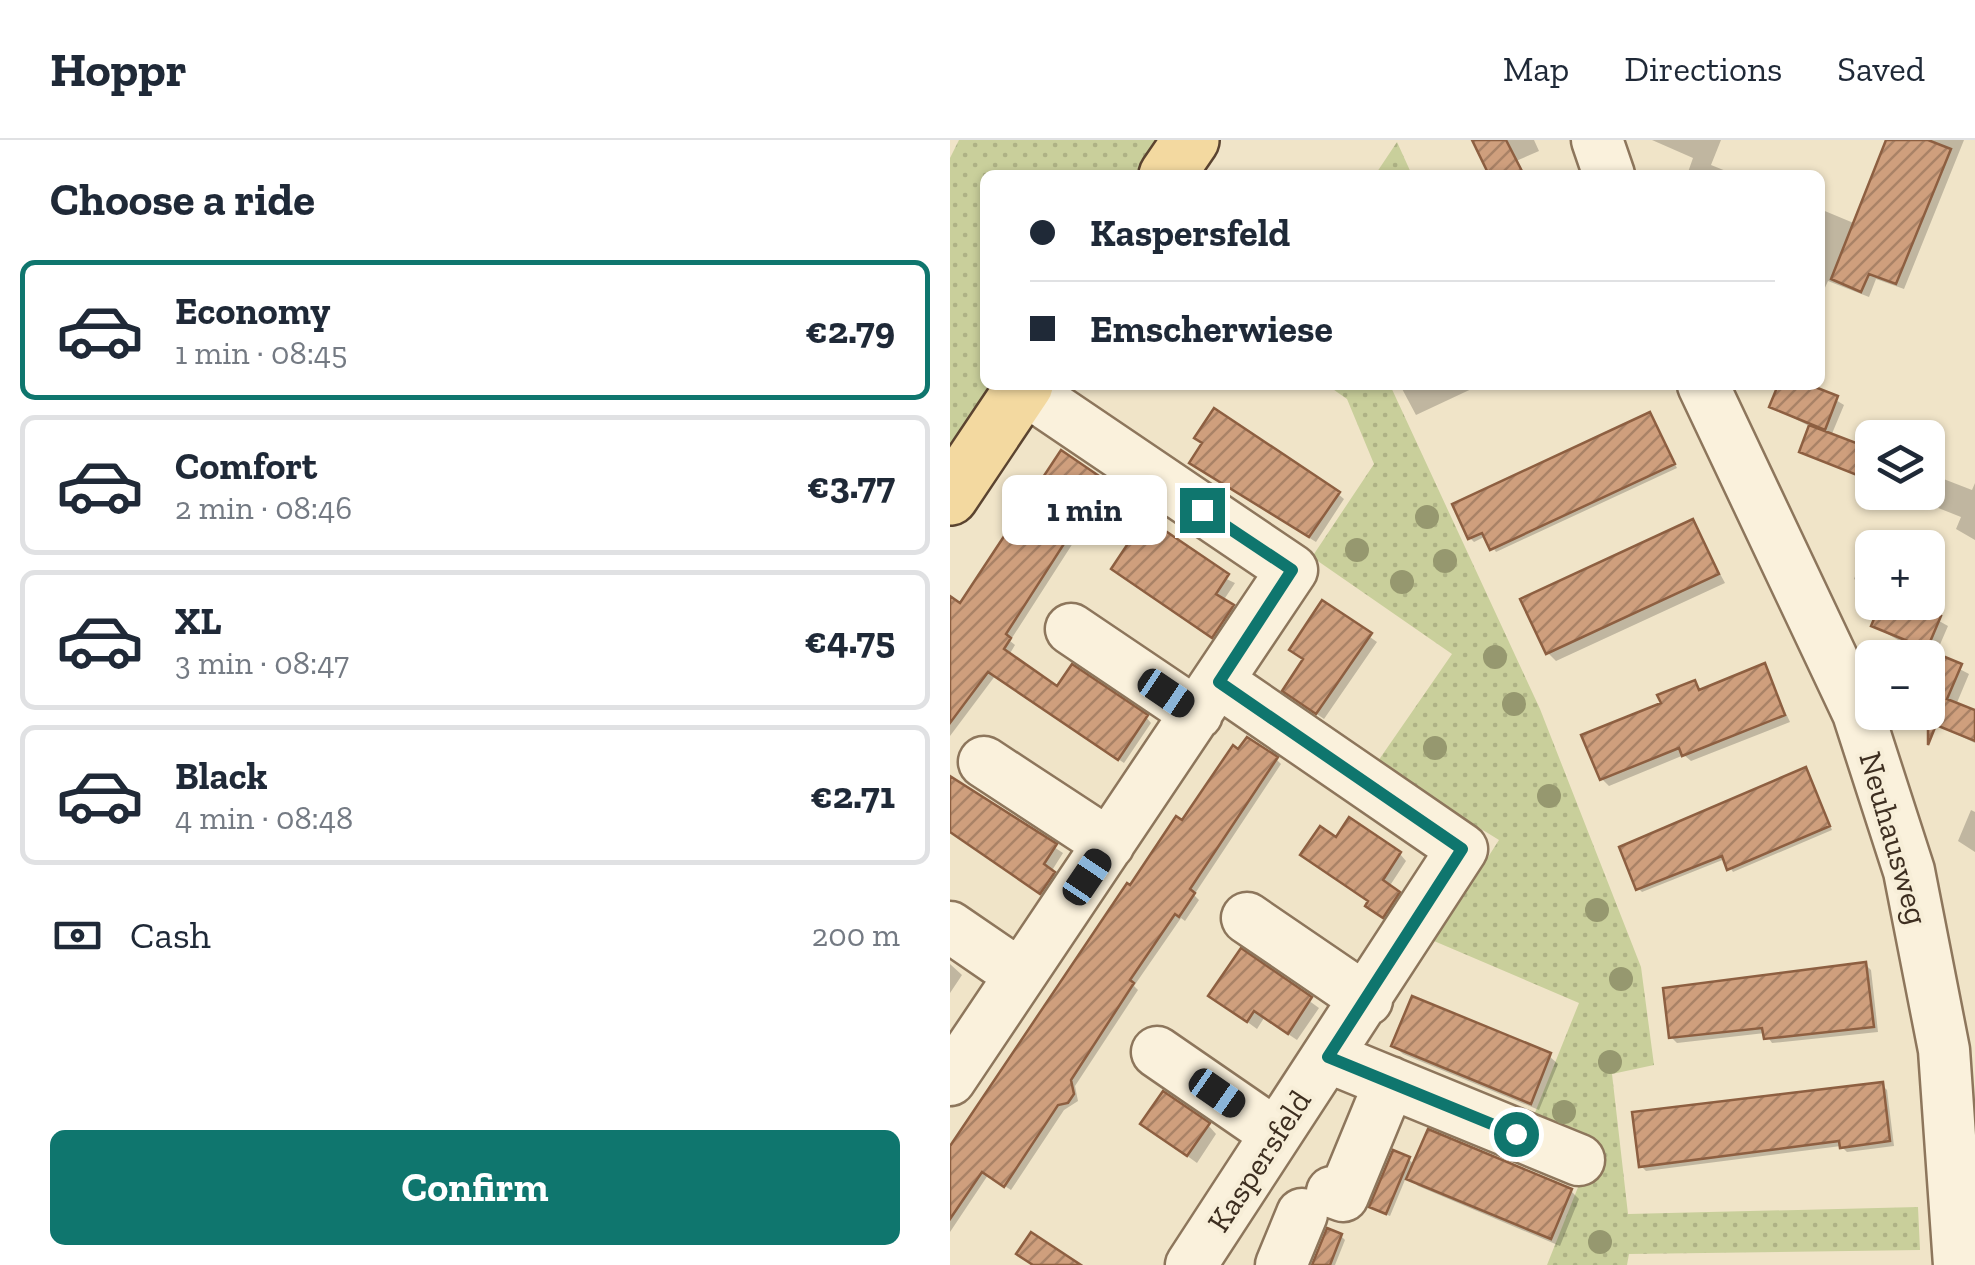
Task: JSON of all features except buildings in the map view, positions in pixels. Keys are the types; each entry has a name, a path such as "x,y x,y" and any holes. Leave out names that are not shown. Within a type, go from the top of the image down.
{"main road":[{"path":"1170,170 1191,140"},
{"path":"950,497 1021,390"}],"street":[{"path":"1596,140 1607,170"},
{"path":"950,1080 1292,570 1030,390"},
{"name":"Neuhausweg","path":"1706,390 1858,714 1909,872 1944,1050 1960,1265"},
{"path":"1071,628 1208,698"},
{"name":"Kaspersfeld","path":"1190,1265 1367,1000 1462,849 1208,698"},
{"path":"984,762 1109,844"},
{"path":"1247,918 1367,1000"},
{"path":"950,927 1020,976"},
{"path":"1157,1052 1276,1134"},
{"name":"Kaspersfeld","path":"1328,1057 1579,1160"},
{"path":"1281,1265 1317,1203 1343,1196 1390,1082"}],"green space":[{"path":"959,140 1157,140 1137,170 980,170 980,390 991,390 950,452 950,158"},
{"path":"1397,142 1410,170 1378,170"},
{"path":"1334,390 1392,390 1540,709 1641,967 1654,1065 1612,1074 1628,1214 1918,1207 1920,1250 1629,1254 1627,1265 1547,1265 1592,1152 1530,1125 1579,1003 1434,941 1499,840 1376,764 1452,654 1312,557 1374,464 1347,399"}],"route":[{"path":"1202,510 1292,570 1219,682 1462,849 1328,1057 1516,1134"}]}
